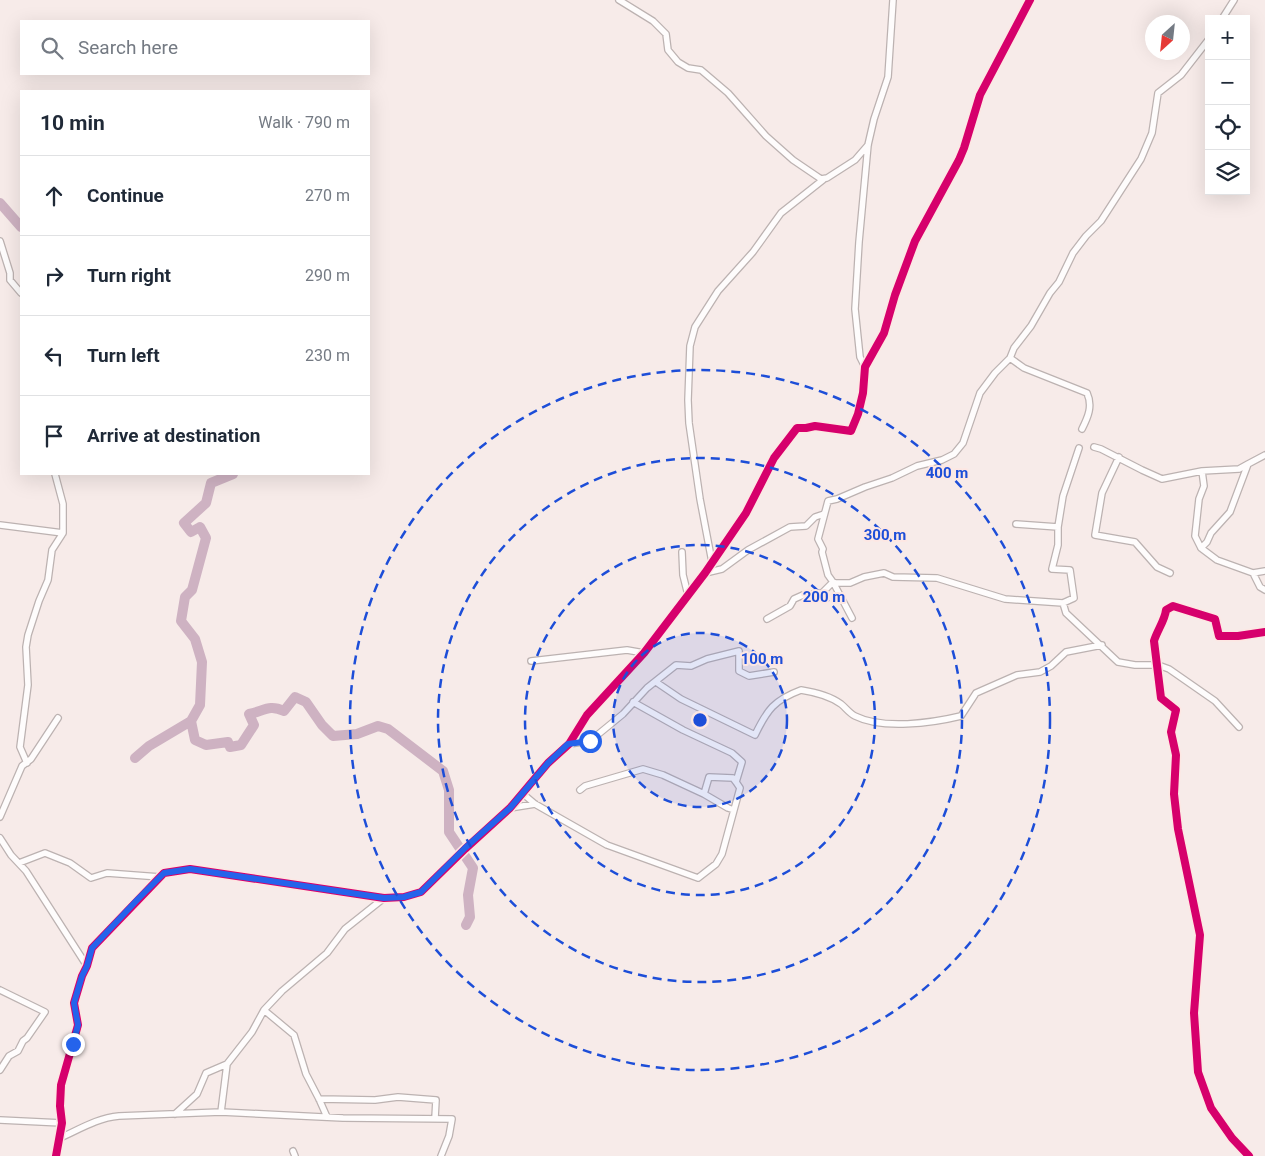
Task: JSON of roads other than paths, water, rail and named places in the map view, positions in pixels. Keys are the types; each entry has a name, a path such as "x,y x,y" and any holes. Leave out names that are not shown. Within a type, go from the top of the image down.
{"street":[{"path":"619,0 653,21 666,34 668,50 678,62 688,68 701,70 728,93 766,136 793,160 824,179"},
{"path":"865,366 860,357 855,309 859,242 868,145 874,118 888,77 893,0"},
{"path":"56,1156 62,1123 60,1106 61,1084 78,1025 74,1003 92,948 164,873 190,869 384,898 404,897 421,892 454,858 510,808 548,763 568,744 588,715 644,653 705,572 746,513 774,458 797,428 815,426 851,431 858,414 863,393 865,366 884,333 914,242 964,148 980,95 1030,0"},
{"path":"1225,15 1234,0"},
{"path":"705,572 722,569 748,550 790,527 806,526 816,517 824,514 828,501 837,500 917,466 942,460 954,454 963,443 980,394 995,373 1010,358 1014,348 1031,326 1050,292 1059,282 1073,253 1086,236 1101,222 1141,159 1152,133 1158,93 1181,75 1205,44"},
{"path":"712,562 700,499 690,423 690,346 695,327 718,290 753,252 781,213 824,179 855,160 868,145"},
{"path":"0,241 10,273 10,280 20,291"},
{"path":"1010,358 1024,368 1087,394 1090,411 1082,429"},
{"path":"1094,447 1119,457 1162,479 1202,471 1239,469 1265,455"},
{"path":"767,619 790,606 794,599 803,595 822,593 833,582 850,583 864,576 884,573 894,577 937,578 1005,599 1063,603 1074,598 1070,570 1052,569 1058,545 1058,527 1063,496 1079,448"},
{"path":"1119,457 1102,493 1095,535 1134,542 1158,567 1170,572"},
{"path":"1201,548 1207,542 1211,532 1230,512 1248,464"},
{"path":"1202,471 1204,486 1199,500 1195,536 1201,548 1217,560 1253,572 1265,571"},
{"path":"27,763 20,747 28,685 26,647 39,601 48,580 52,550 63,533 63,504 55,475"},
{"path":"828,503 818,539 823,550 828,575 852,618"},
{"path":"1016,524 1058,527"},
{"path":"0,525 63,533"},
{"path":"682,552 683,575 688,595"},
{"path":"1253,572 1260,587 1265,590"},
{"path":"1063,603 1066,613 1102,645 1113,658 1124,664 1158,665 1169,669 1215,701 1239,727"},
{"path":"1250,1156 1232,1138 1212,1108 1198,1072 1194,1013 1200,935 1178,829 1174,794 1176,755 1171,732 1176,710 1161,698 1154,641 1166,610 1173,606 1215,619 1219,636 1238,636 1265,632"},
{"path":"656,682 681,700 755,735 766,713 774,704 801,690 828,698 840,704 854,716 870,722 912,723 961,716 976,693 1017,675 1040,672 1051,666 1066,652 1102,645"},
{"path":"531,662 628,650 644,653"},
{"path":"568,744 590,741 611,725 647,688 676,666 690,666 707,659 739,651 738,671 749,676 774,672"},
{"path":"633,702 683,730 732,753 742,762 736,782"},
{"path":"0,816 22,766 31,759 58,718"},
{"path":"580,790 585,786 643,769 663,774 734,810"},
{"path":"522,793 535,804 607,845 698,878 716,864 722,854 740,788 733,778 710,777 704,794"},
{"path":"510,808 535,804"},
{"path":"0,838 11,855 26,871 87,966"},
{"path":"19,863 45,853 70,863 91,878 107,873 160,878"},
{"path":"221,1112 227,1064 252,1032 264,1010 282,991 327,953 345,929 384,898"},
{"path":"0,990 45,1012 23,1041 18,1051 10,1056 0,1070"},
{"path":"264,1010 294,1035 306,1074 327,1118"},
{"path":"174,1115 197,1094 206,1072 227,1064"},
{"path":"319,1099 375,1100 398,1097 436,1100 435,1118"},
{"path":"60,1138 107,1117 221,1112 327,1118 452,1119 449,1136 442,1156"},
{"path":"0,1120 62,1123"}],"waterway":[{"path":"0,203 20,226"},
{"path":"135,758 149,746 191,721 200,705 202,662 195,639 181,621 185,597 192,590 206,538 200,527 191,532 184,523 206,503 211,483 231,475"},
{"path":"191,721 195,740 206,745 228,742 230,747 241,745 254,725 249,714 270,708 284,711 295,697 306,702 322,725 333,736 357,734 378,726 388,729 443,771 449,790 449,832 473,868 468,895 470,917 466,925"}]}
